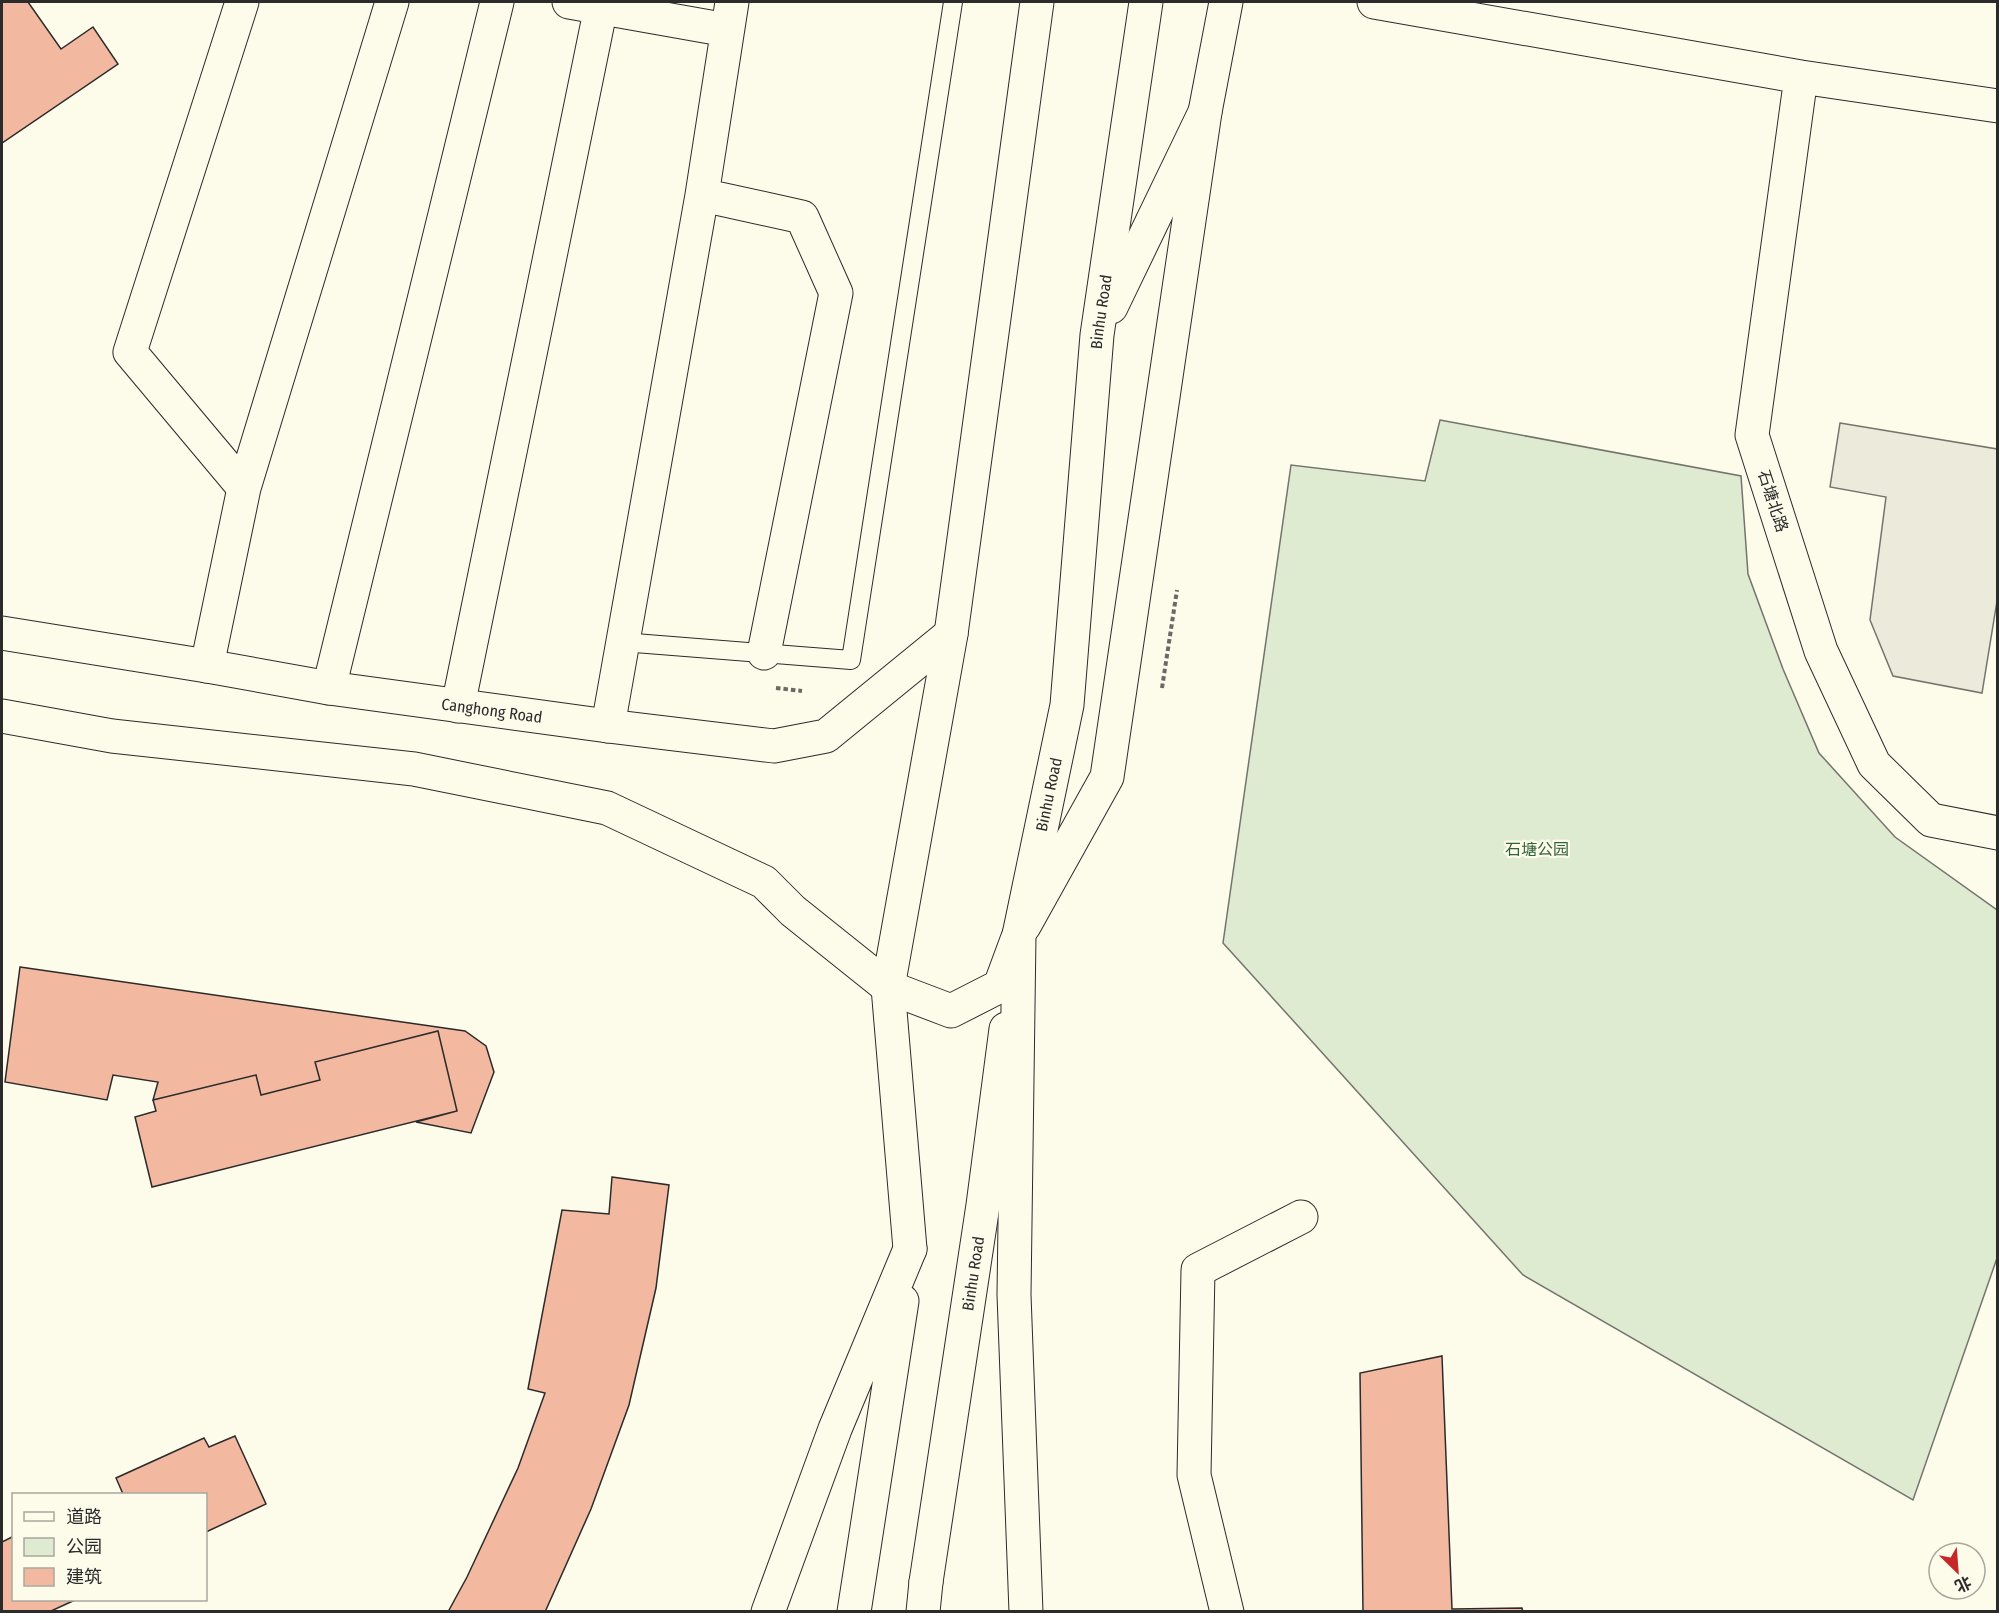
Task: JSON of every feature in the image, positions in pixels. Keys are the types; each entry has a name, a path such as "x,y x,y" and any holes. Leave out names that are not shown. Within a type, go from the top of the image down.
{"main road":[{"path":"242,2 130,352 244,488"},
{"path":"207,666 244,488 392,2"},
{"path":"329,688 497,2"},
{"path":"854,1611 910,1249 888,987 951,634 1037,2"},
{"name":"Binhu Road","path":"924,1597 983,1205 1018,935 1067,705 1097,335 1146,2"},
{"path":"2,716 112,736 414,769 607,808 764,882 793,910 888,987 951,1011 1000,986 1018,935 1107,777 1205,112 1226,2"},
{"path":"1374,2 1801,77 1998,106"},
{"path":"458,706 590,3 730,16 702,195 608,726"},
{"name":"石塘北路","path":"1801,77 1752,435 1821,651 1874,764 1932,820 1998,833"},
{"path":"1097,335 1205,112"},
{"path":"702,195 802,217 836,293 764,653"},
{"name":"Canghong Road","path":"2,633 329,688 774,746 826,736 951,634"},
{"path":"1018,935 1014,1295 1026,1611"},
{"path":"1227,1611 1194,1475 1198,1270 1301,1217"},
{"path":"768,1611 835,1428 910,1249"}],"lane":[{"path":"622,642 851,660 953,2"}],"path":[{"path":"1162,688 1178,590"}],"green space":[{"name":"石塘公园","path":"1440,420 1741,476 1748,574 1783,669 1819,753 1895,837 1997,910 1997,1258 1913,1500 1523,1275 1223,943 1291,465 1425,481"}],"shaded area":[{"path":"1840,423 1997,449 1997,601 1982,693 1893,676 1870,620 1886,497 1830,487"}],"building":[{"path":"2,2 28,2 61,49 93,27 118,64 2,143"},
{"path":"20,967 465,1031 486,1046 494,1072 471,1133 416,1122 457,1111 438,1031 315,1062 320,1080 261,1095 256,1075 153,1100 158,1082 113,1075 107,1100 5,1082"},
{"path":"438,1031 457,1111 152,1187 135,1117 156,1111 153,1100 256,1075 261,1095 320,1080 315,1062"},
{"path":"612,1177 669,1185 656,1288 629,1405 591,1509 545,1612 448,1612 518,1468 545,1393 528,1389 562,1210 609,1214"},
{"path":"1442,1356 1452,1609 1522,1608 1523,1612 1363,1612 1360,1373"},
{"path":"235,1436 266,1504 207,1532 207,1493 123,1493 116,1478 204,1438 209,1447"},
{"path":"12,1537 12,1601 73,1601 49,1612 2,1612 2,1542"}]}
